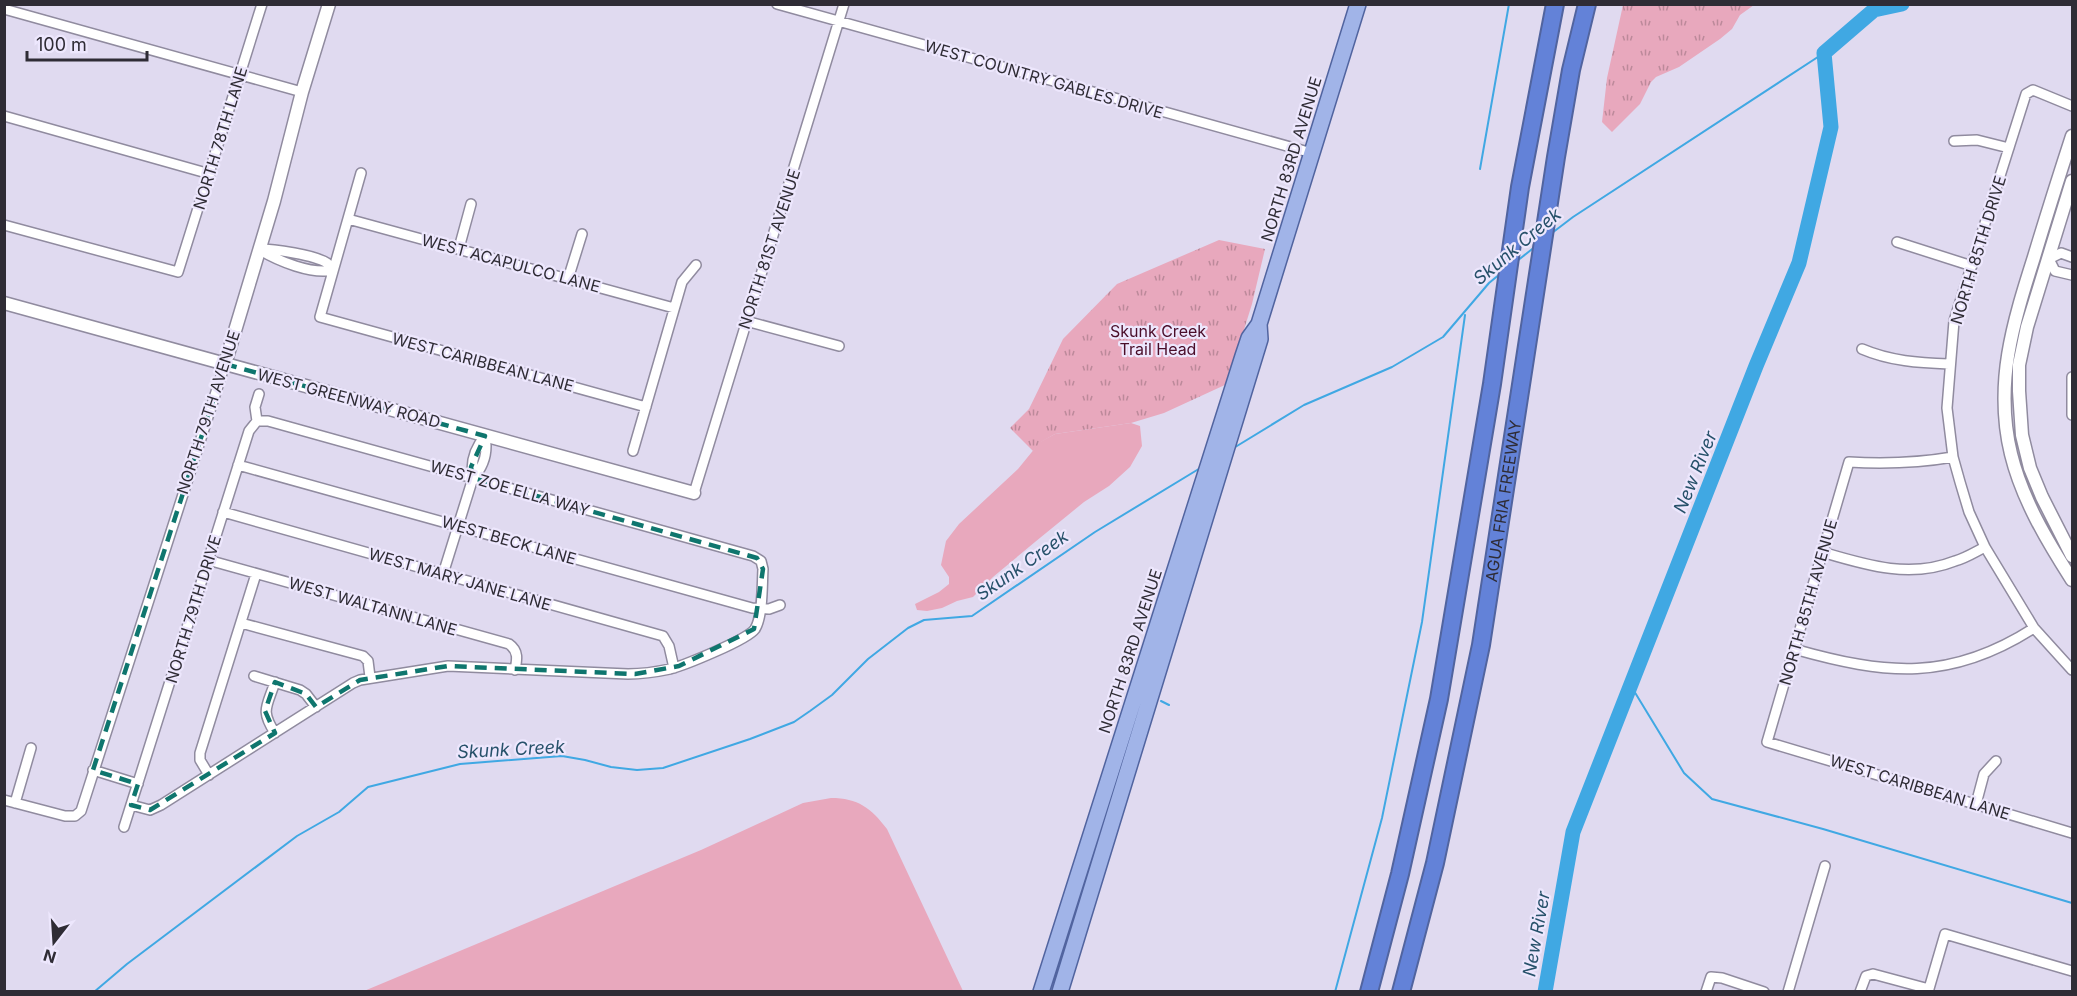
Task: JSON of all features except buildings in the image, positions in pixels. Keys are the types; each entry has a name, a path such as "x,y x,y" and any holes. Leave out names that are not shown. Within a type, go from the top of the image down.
{"highway":[{"name":"AGUA FRIA FREEWAY","path":"1368,992 1400,874 1439,699 1492,384 1520,187 1555,4"},
{"name":"AGUA FRIA FREEWAY","path":"1401,992 1435,863 1482,645 1556,157 1571,70 1587,4"}],"main road":[{"name":"NORTH 83RD AVENUE","path":"1060,992 1202,528 1250,352 1249,338 1259,324 1358,4"},
{"name":"NORTH 83RD AVENUE","path":"1041,992 1093,822 1250,352"}],"street":[{"name":"NORTH 78TH LANE","path":"4,225 178,272 262,4"},
{"name":"NORTH 79TH AVENUE","path":"15,803 64,816 75,816 81,811 225,364 274,201 302,92 329,4"},
{"name":"WEST COUNTRY GABLES DRIVE","path":"777,4 1312,153"},
{"name":"NORTH 81ST AVENUE","path":"694,493 844,4"},
{"path":"4,9 302,92"},
{"name":"NORTH 85TH DRIVE","path":"2073,106 2033,90 2026,94 1954,321 1947,408 1953,457 1969,512 1985,547 2034,628 2073,670"},
{"path":"4,116 210,174"},
{"path":"2073,136 2013,323 2006,364 2005,391 2011,453 2022,486 2044,532 2073,580"},
{"path":"1954,141 1977,140 2009,148"},
{"path":"259,249 284,262 323,272 333,270 360,173"},
{"path":"2073,181 2027,327 2019,365 2022,435 2026,455 2055,525 2073,556"},
{"path":"459,248 471,204"},
{"name":"WEST ACAPULCO LANE","path":"348,219 674,308"},
{"path":"568,279 582,234"},
{"path":"1897,243 1972,266"},
{"path":"2035,255 2049,259 2061,253 2073,257"},
{"path":"2049,259 2055,271 2073,275"},
{"path":"633,451 682,282 696,265"},
{"name":"WEST CARIBBEAN LANE","path":"333,270 320,317 646,407"},
{"name":"WEST GREENWAY ROAD","path":"4,303 694,493"},
{"path":"746,321 839,346"},
{"path":"1862,349 1878,356 1899,360 1949,364"},
{"path":"2073,377 2073,415"},
{"name":"NORTH 79TH DRIVE","path":"124,827 249,431 257,421 255,407 259,394"},
{"name":"WEST ZOE ELLA WAY","path":"257,421 268,421 740,552 761,561 763,569 760,609"},
{"path":"443,574 473,478 471,467 477,446 485,435"},
{"name":"NORTH 85TH AVENUE","path":"1767,742 1849,462 1878,464 1920,462 1953,457"},
{"name":"WEST BECK LANE","path":"238,465 760,609 776,608 780,605"},
{"name":"WEST MARY JANE LANE","path":"223,512 663,636 669,646 674,668"},
{"path":"1822,552 1869,566 1909,571 1954,562 1985,547"},
{"name":"WEST WALTANN LANE","path":"208,560 509,644 517,654 515,670"},
{"path":"209,775 200,760 200,753 256,574"},
{"path":"131,805 150,810 161,806 353,683 370,677 448,666 628,674 674,668 751,634 757,624 760,609"},
{"path":"242,622 363,656 368,661 370,677"},
{"path":"1794,649 1840,662 1897,669 1922,669 1951,665 1981,657 2010,644 2034,628"},
{"path":"254,676 306,694 316,707"},
{"path":"275,682 265,711 266,719 275,733"},
{"name":"WEST CARIBBEAN LANE","path":"1767,742 2073,833"},
{"path":"4,800 15,803 31,748"},
{"path":"1976,804 1984,774 1996,761"},
{"path":"93,770 138,784"},
{"path":"1788,992 1825,866"},
{"path":"1860,992 1866,976 1873,974 1928,990 1945,934 2073,970"},
{"path":"1706,992 1711,977 1722,978 1764,992"}],"highlighted area":[{"path":"225,364 485,436 471,467 473,478 757,558 763,569 754,629 679,666 635,674 448,666 360,680 316,707 306,694 275,682 265,711 275,733 150,810 131,805 138,784 93,770"}],"green space":[{"path":"1623,4 1754,5 1740,15 1732,29 1720,39 1679,67 1656,77 1640,104 1612,132 1602,122 1607,78"},
{"name":"Skunk Creek Trail Head","path":"1219,240 1265,249 1252,304 1227,384 1164,413 1131,423 1055,434 1041,442 1033,451 1010,428 1029,409 1063,339 1117,284"},
{"path":"1131,423 1140,426 1142,446 1130,467 1109,486 1084,502 993,577 973,597 942,608 917,610 915,604 939,592 949,584 949,577 941,565 946,541 959,524 1018,469 1040,442 1055,434"},
{"path":"831,798 856,802 875,815 887,829 963,991 364,991 701,850 803,803"}],"waterway":[{"path":"1480,169 1509,4"},
{"name":"New River","path":"1545,992 1573,832 1756,366 1799,263 1831,127 1824,53 1874,10 1902,4"},
{"name":"Skunk Creek","path":"1552,233 1824,53"},
{"name":"Skunk Creek","path":"1517,261 1536,246"},
{"name":"Skunk Creek","path":"1232,449 1304,405 1392,367 1443,337 1489,283 1500,274"},
{"path":"1335,992 1382,818 1422,622 1465,315"},
{"name":"Skunk Creek","path":"94,992 127,964 297,836 339,812 368,787 460,764 562,756 611,767 637,770 663,768 750,739 794,722 810,711 832,695 868,659 908,628 924,620 972,616 1095,532 1202,467"},
{"path":"1631,686 1684,773 1712,799 1823,829 2072,903"},
{"path":"1161,701 1169,705"}]}
